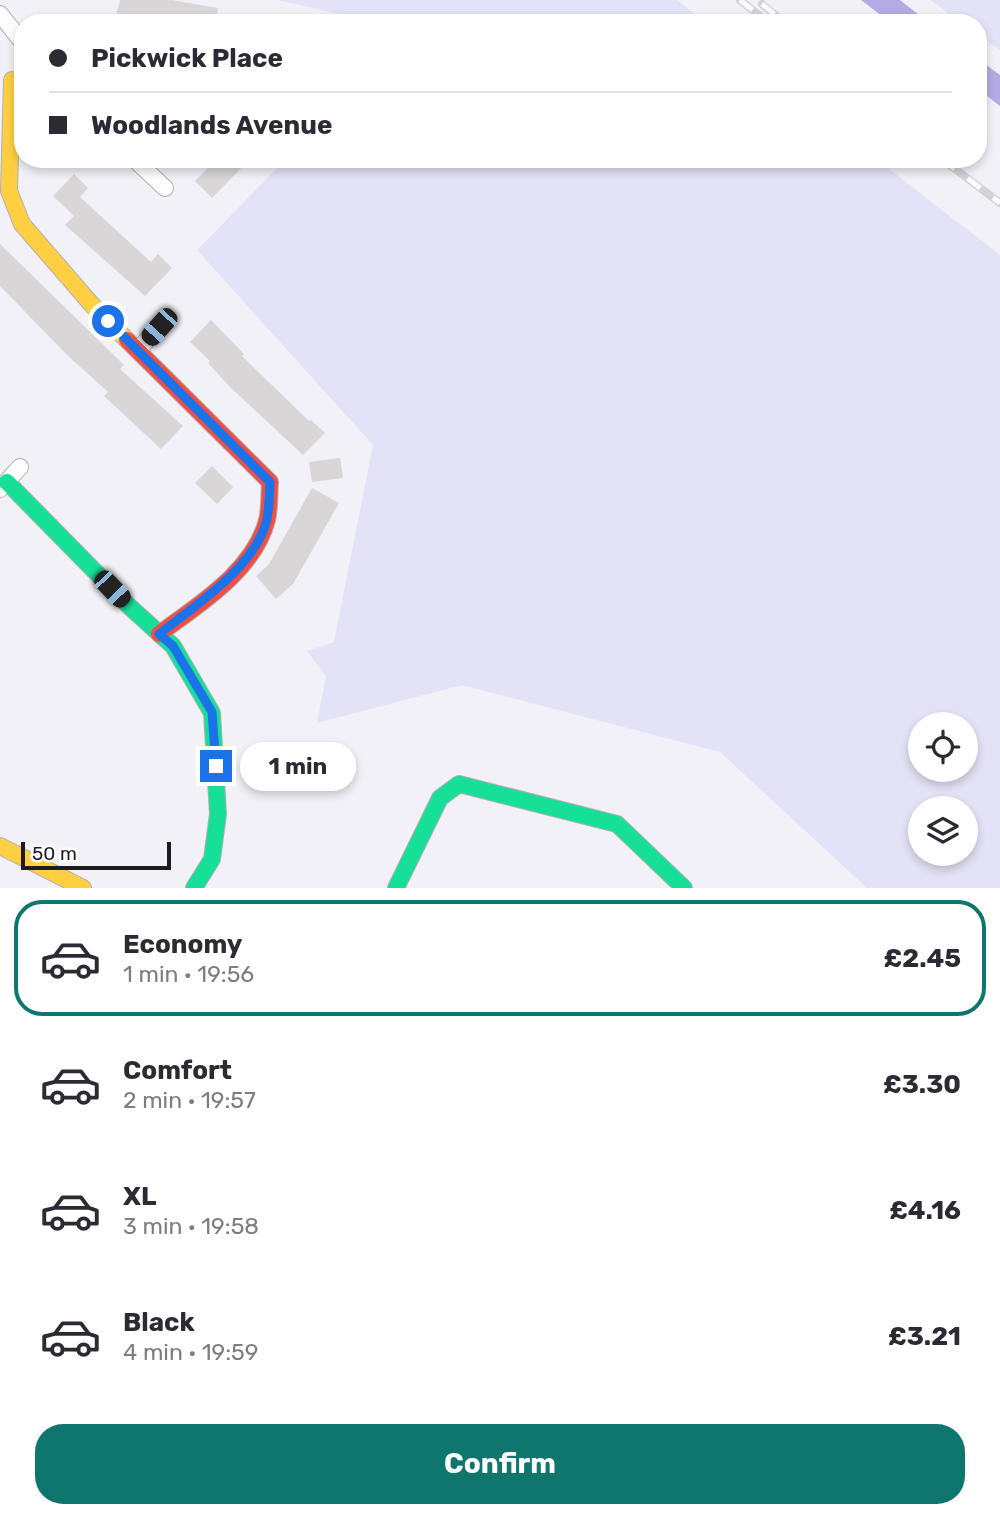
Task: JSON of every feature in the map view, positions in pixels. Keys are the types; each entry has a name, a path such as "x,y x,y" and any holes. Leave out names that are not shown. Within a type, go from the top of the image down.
{"street":[{"path":"0,14 14,32"},
{"path":"12,80 14,94"},
{"path":"14,144 9,191 22,224 93,306 270,482 266,526 250,553 225,580 159,634"},
{"path":"144,168 165,188"},
{"path":"138,351 159,327"},
{"path":"20,467 3,485 173,646 212,712 218,814 212,859 194,888"},
{"path":"396,888 440,798 459,784 617,824 684,888"},
{"path":"0,846 83,888"}],"shaded area":[{"path":"277,0 677,0 695,14 340,14"},
{"path":"861,0 900,0 918,14 879,14"},
{"path":"930,0 1000,0 1000,50 987,41 987,14 949,14"},
{"path":"987,66 1000,75 1000,106 987,96"},
{"path":"277,168 888,168 1000,255 1000,888 867,888 720,752 462,685 317,723 326,676 307,651 334,642 373,445 197,250"}],"building":[{"path":"120,0 172,0 218,8 217,14 116,14"},
{"path":"208,168 241,168 212,198 195,181"},
{"path":"74,174 88,188 80,197 151,262 158,254 172,268 145,296 65,225 74,216 53,196"},
{"path":"0,244 124,365 120,369 183,426 161,449 104,396 108,392 67,355 0,286"},
{"path":"211,320 244,354 242,356 325,433 303,455 230,387 208,363 210,361 190,342"},
{"path":"340,458 343,478 312,482 309,462"},
{"path":"212,466 233,487 217,504 195,483"},
{"path":"312,488 339,503 293,584 276,599 256,576 269,564"}],"railway":[{"path":"740,0 758,14"},
{"path":"762,4 774,14"},
{"path":"954,168 1000,203"}],"traffic: fast":[{"path":"7,482 130,607 173,646 212,713 218,814 212,859 194,888"},
{"path":"396,888 440,798 459,784 617,824 684,888"}],"traffic: slow":[{"path":"12,80 9,191 22,224 93,306 127,340"},
{"path":"0,846 83,888"}],"traffic: jam":[{"path":"127,340 270,482 267,520 250,555 207,599 159,634"}],"route":[{"path":"108,321 270,482 266,526 250,553 225,580 159,634 173,646 212,712 216,766"}]}
